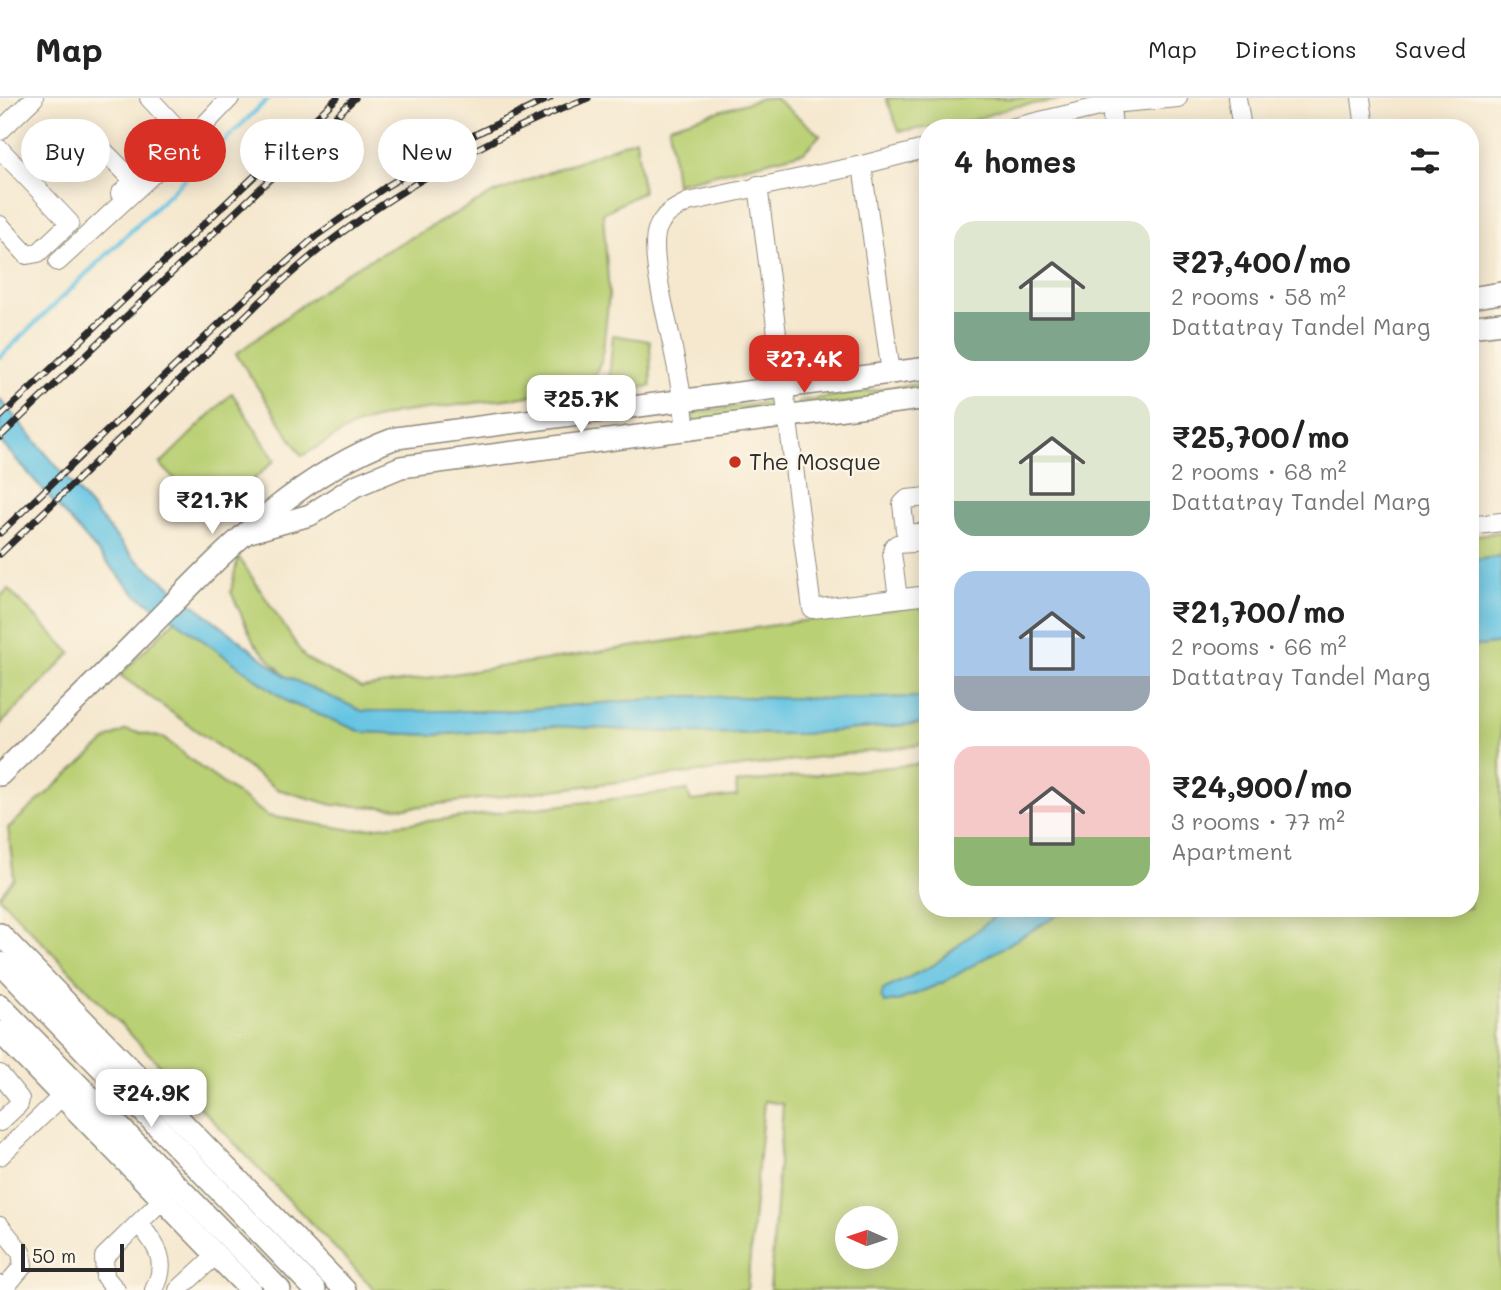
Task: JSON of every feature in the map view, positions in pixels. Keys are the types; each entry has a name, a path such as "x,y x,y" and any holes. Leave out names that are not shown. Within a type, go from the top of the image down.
{"main road":[{"path":"1479,297 1501,293"},
{"path":"1479,326 1501,325"},
{"path":"0,775 245,533 336,465 362,450 396,438 919,369"},
{"path":"245,533 310,515 355,486 401,467 919,399"},
{"path":"0,934 345,1290"},
{"path":"0,963 315,1290"},
{"path":"0,1004 277,1286"},
{"path":"2,1037 250,1290"}],"street":[{"path":"0,131 34,98"},
{"path":"149,98 169,119"},
{"path":"210,119 230,98"},
{"path":"1048,119 1111,104 1178,98"},
{"path":"1237,98 1240,119"},
{"path":"1361,98 1364,119"},
{"path":"1111,104 1112,119"},
{"path":"686,430 683,401 655,257 656,233 663,219 672,210 688,202 919,150"},
{"path":"58,262 131,184 131,178 110,157"},
{"path":"0,225 27,255 32,255 38,253 70,223 4,159"},
{"path":"862,165 891,373"},
{"path":"106,210 140,182"},
{"path":"758,185 812,609 919,595"},
{"path":"51,186 106,210"},
{"path":"919,498 907,499 902,504 907,534 919,533"},
{"path":"1479,525 1501,522"},
{"path":"898,598 893,547 897,544 919,542"},
{"path":"0,1074 20,1099 19,1104 0,1122"},
{"path":"1,1151 62,1096"},
{"path":"116,1290 105,1277 104,1257 162,1200"},
{"path":"139,1224 159,1250 160,1264 154,1290"},
{"path":"0,1226 21,1252 23,1266 7,1285 0,1285"},
{"path":"178,1290 216,1255"}],"green space":[{"path":"763,98 775,98 820,135 804,152 676,184 669,126"},
{"path":"886,98 1073,98 1012,107 976,119 919,119 919,129 899,131"},
{"path":"636,139 643,192 603,213 609,294 602,359 591,384 569,391 396,413 355,425 302,456 236,354 345,273 492,194"},
{"path":"613,335 650,341 651,386 608,391"},
{"path":"919,384 919,393 799,409 799,401"},
{"path":"232,393 275,460 212,517 160,464"},
{"path":"777,401 779,412 694,423 692,413"},
{"path":"1501,532 1501,556 1479,560 1479,535"},
{"path":"238,556 305,658 361,688 788,623 919,606 919,697 831,699 689,696 505,711 362,711 285,676 254,643 231,592"},
{"path":"8,589 71,653 0,725 0,597"},
{"path":"175,620 288,702 362,732 434,735 555,726 689,733 801,734 919,724 919,745 406,808 333,805 277,789 120,675"},
{"path":"1501,643 1501,1290 770,1290 783,1104 764,1101 747,1290 375,1290 0,898 14,878 8,828 109,738 126,730 164,738 268,816 353,830 687,790 691,801 737,796 736,783 919,764 919,917 994,917 934,965 883,990 885,1003 901,1000 944,982 1055,917 1479,917 1479,646"}],"water":[{"path":"0,399 133,557 285,676 362,711 505,711 689,696 831,699 919,697 919,724 801,734 689,733 555,726 434,735 362,732 288,702 135,594 0,441"},
{"path":"1501,556 1501,643 1479,646 1479,560"},
{"path":"994,917 1055,917 944,982 901,1000 885,1003 881,998 883,990 934,965"}],"waterway":[{"path":"0,357 269,98"}],"railway":[{"path":"0,417 337,98"},
{"path":"0,437 355,98"},
{"path":"0,533 243,301 316,236 387,186 462,141 550,98"},
{"path":"0,554 256,306 324,246 386,202 451,163 519,128 588,98"}],"place":[{"name":"The Mosque","path":"735,462"}]}
